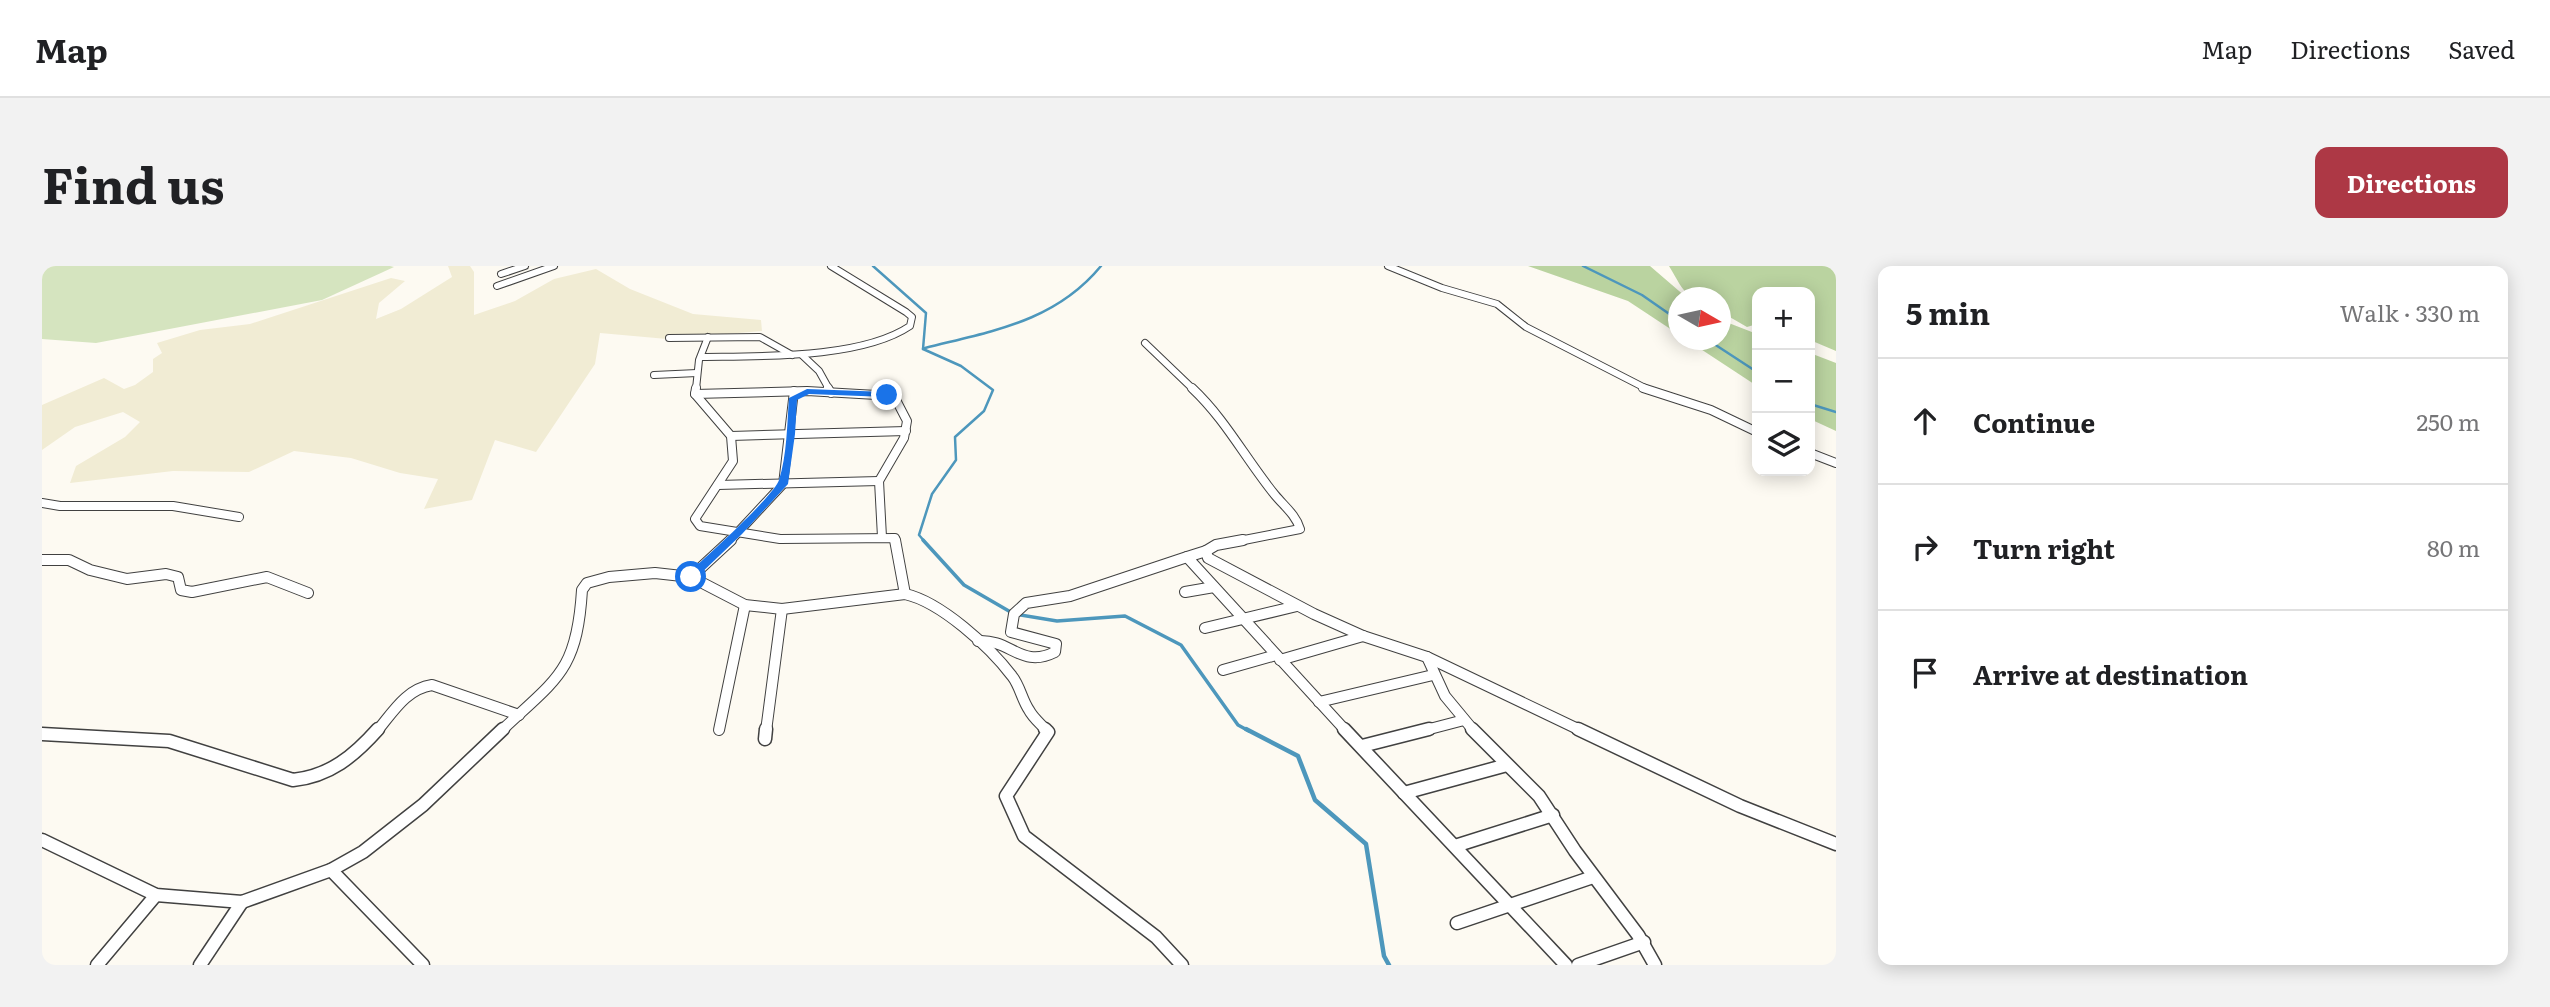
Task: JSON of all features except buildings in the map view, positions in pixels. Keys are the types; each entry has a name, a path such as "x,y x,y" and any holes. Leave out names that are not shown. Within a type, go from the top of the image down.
{"street":[{"path":"501,274 525,266"},
{"path":"497,286 554,266"},
{"path":"702,357 802,355 850,347 901,332 910,326 912,317 906,312 831,266"},
{"path":"1388,266 1441,288 1497,304 1526,327 1646,389 1712,410 1752,430"},
{"path":"708,337 697,373 698,396 731,436 733,461 695,519 696,523 700,526 780,539 894,538 897,542 905,594"},
{"path":"669,338 760,337 793,355"},
{"path":"978,641 988,639 1032,661 1045,659 1055,652 1056,644 1011,632 1014,614 1026,603 1070,596 1206,551 1216,545 1300,529 1298,521 1274,494 1216,411 1145,343"},
{"path":"802,355 819,371 831,393"},
{"path":"654,376 697,373"},
{"path":"698,396 793,395 807,391 894,396 907,421 906,430 879,481 882,537"},
{"path":"691,577 783,484 791,434 793,395"},
{"path":"731,436 906,430"},
{"path":"1815,455 1836,463"},
{"path":"718,485 879,481"},
{"path":"42,503 60,506 182,507 215,510 239,517"},
{"path":"1206,551 1208,558 1297,606 1363,636 1427,657 1740,806 1836,844"},
{"path":"1187,557 1318,702 1566,965"},
{"path":"42,560 69,560 127,579 166,574 178,577 181,590 193,594 242,580 266,577 308,593"},
{"path":"42,840 156,895 242,902 331,870 363,852 423,805 548,688 573,656 578,640 582,590 587,583 609,577 655,573 691,577 745,605 782,609 905,594 930,602 978,641 1013,677 1029,711 1048,732 1006,796 1024,836 1156,937 1182,965"},
{"path":"1185,592 1214,587"},
{"path":"719,730 745,605"},
{"path":"1205,628 1297,606"},
{"path":"765,739 782,609"},
{"path":"1223,670 1363,636"},
{"path":"1427,657 1444,695 1464,720 1533,789 1593,877 1644,942 1655,965"},
{"path":"1318,702 1433,675"},
{"path":"42,734 169,741 293,780 310,780 328,774 353,755 408,694 418,687 432,685 519,715"},
{"path":"1362,746 1464,720"},
{"path":"1405,793 1507,765"},
{"path":"1455,846 1553,815"},
{"path":"331,870 424,965"},
{"path":"1457,923 1593,877"},
{"path":"97,965 156,895"},
{"path":"200,965 242,902"},
{"path":"1578,965 1644,942"}],"shaded area":[{"path":"448,266 470,266 474,272 474,315 515,301 554,279 596,269 630,289 693,314 761,320 762,331 667,339 600,333 595,364 536,452 495,440 472,500 424,509 438,479 400,473 351,458 294,451 249,472 173,471 70,483 76,466 125,437 140,422 123,412 75,427 42,450 42,405 104,378 124,389 135,385 153,372 153,359 162,353 157,343 200,330 250,324 391,278 405,281 379,303 376,319 401,309 452,277"}],"green space":[{"path":"42,266 394,267 322,300 96,343 42,339"},
{"path":"1528,266 1650,266 1674,287 1668,287 1668,327 1628,301"},
{"path":"1669,266 1836,266 1836,351 1815,342 1815,287 1752,287 1752,326 1747,327 1731,318 1731,287 1681,287"},
{"path":"1731,324 1752,332 1752,383 1702,350 1731,350"},
{"path":"1815,355 1836,363 1836,431 1815,421"}],"waterway":[{"path":"873,266 926,313 923,349 961,366 993,390 984,411 955,437 956,460 932,494 919,535 925,542"},
{"path":"925,348 1021,322 1043,312 1083,285 1101,266"},
{"path":"1583,266 1642,295 1668,313"},
{"path":"1723,350 1752,369"},
{"path":"1815,406 1836,412"},
{"path":"923,540 964,585 1014,614 1057,621 1125,616 1181,645 1238,725 1249,731"},
{"path":"1246,729 1298,756 1315,800 1366,844 1384,956 1389,965"}],"route":[{"path":"691,577 783,484 791,434 793,398 807,391 887,395"}]}
